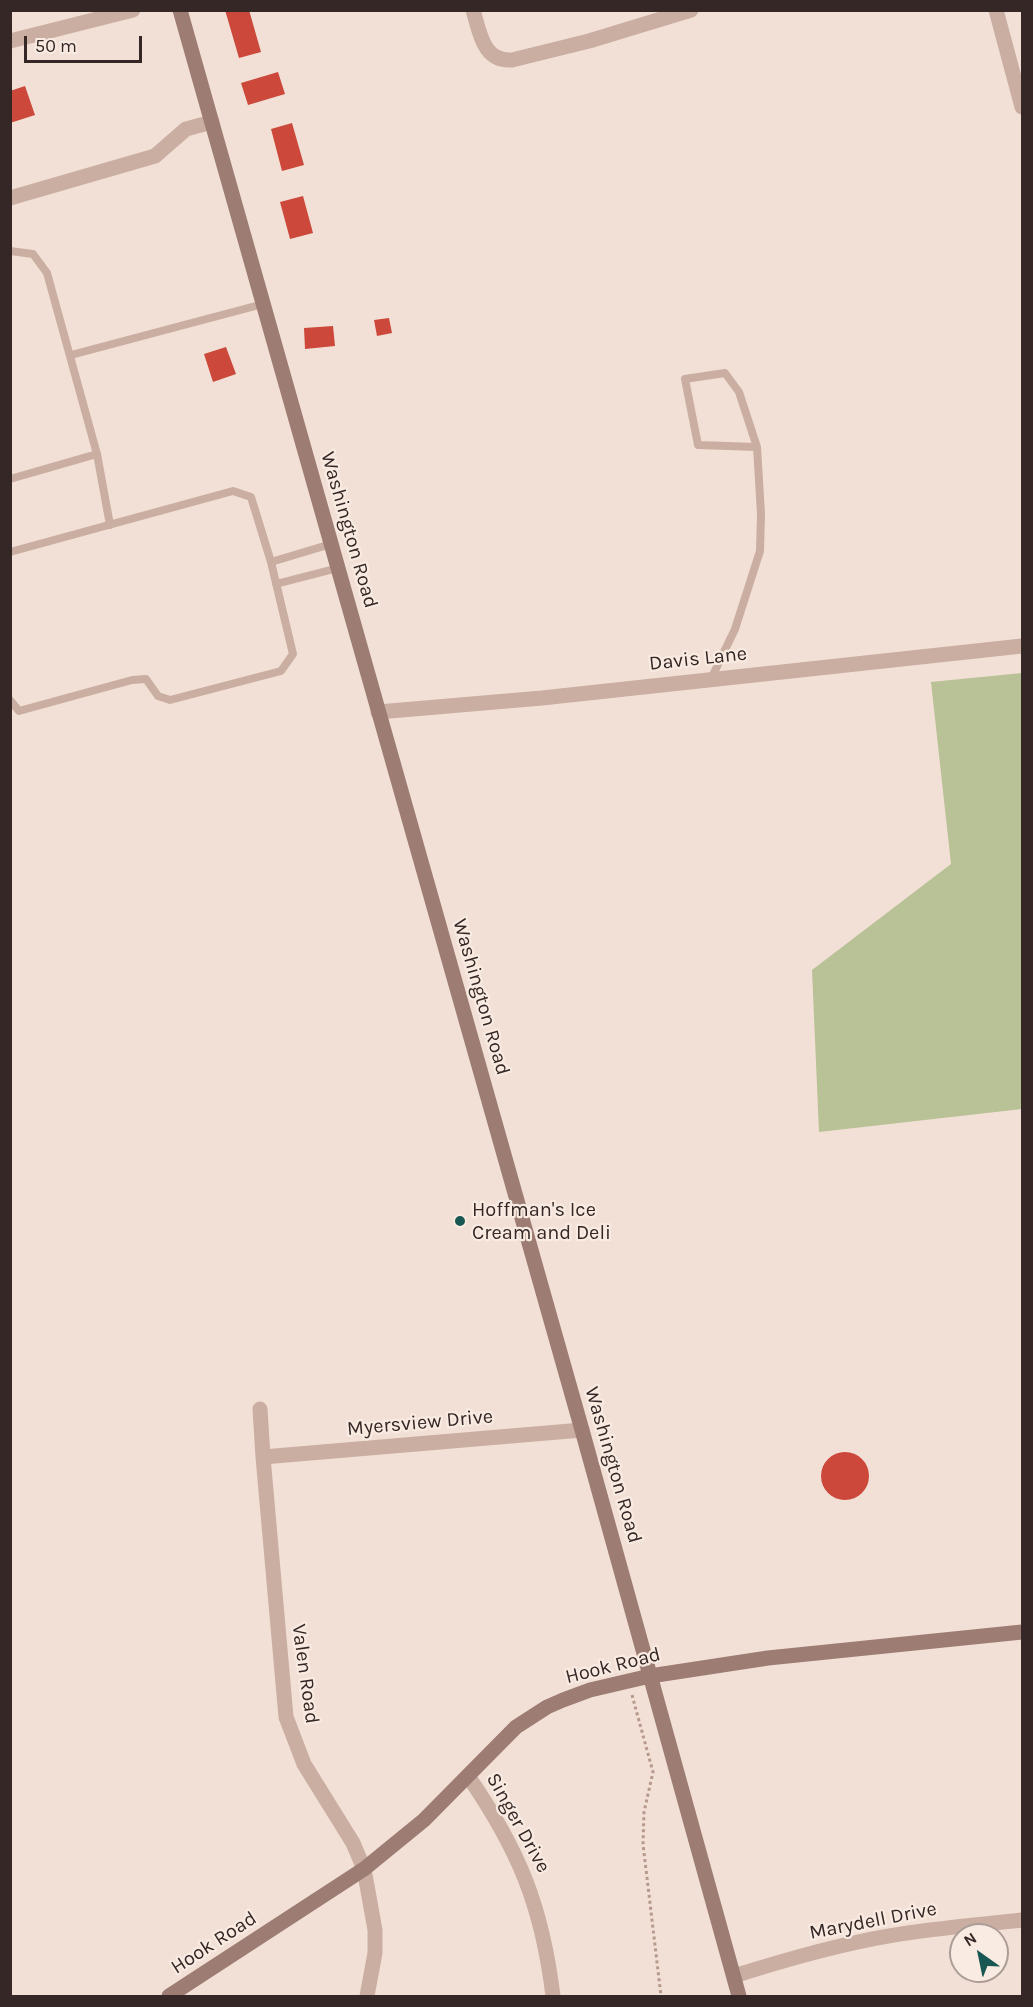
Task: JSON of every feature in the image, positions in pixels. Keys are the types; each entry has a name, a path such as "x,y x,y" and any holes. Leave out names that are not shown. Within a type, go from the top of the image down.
{"main road":[{"name":"Washington Road","path":"180,10 582,1430 739,1996"},
{"name":"Hook Road","path":"170,1996 364,1869 424,1820 516,1727 547,1707 590,1690 650,1676 768,1658 1023,1632"}],"street":[{"path":"10,41 134,10"},
{"path":"473,10 488,50 494,57 501,60 512,60 590,41 691,10"},
{"path":"996,10 1023,106"},
{"path":"10,198 154,156 186,129 212,122"},
{"name":"Davis Lane","path":"378,712 542,698 1023,646"},
{"name":"Valen Road","path":"260,1409 286,1717 304,1764 353,1843 364,1869 375,1929 375,1953 366,1996"},
{"name":"Myersview Drive","path":"263,1457 582,1430"},
{"name":"Singer Drive","path":"468,1776 493,1812 531,1888 549,1962 553,1996"},
{"name":"Marydell Drive","path":"734,1976 859,1942 907,1933 1023,1920"}],"lane":[{"path":"10,251 33,254 47,273 97,454 110,525"},
{"path":"71,355 263,304"},
{"path":"711,679 735,629 760,550 761,513 757,447 739,392 725,373 685,379 698,445 757,447"},
{"path":"10,479 97,454"},
{"path":"10,552 233,491 251,497 271,562 293,654 280,671 170,700 158,696 146,679 132,680 19,711 10,700"},
{"path":"271,562 331,544"},
{"path":"276,584 338,568"}],"path":[{"path":"629,1681 653,1772 644,1812 643,1844 660,1996"}],"green space":[{"path":"1022,673 1022,1109 819,1132 812,970 951,864 931,682"}],"building":[{"path":"225,10 249,10 261,52 239,58"},
{"path":"278,72 285,94 248,105 241,83"},
{"path":"25,86 35,115 10,123 10,91"},
{"path":"292,123 304,165 282,171 271,129"},
{"path":"303,196 313,233 290,239 280,202"},
{"path":"389,318 392,333 377,336 374,320"},
{"path":"333,326 335,346 305,349 304,328"},
{"path":"226,347 236,374 213,382 204,354"},
{"path":"845,1452 862,1459 869,1476 862,1493 845,1500 828,1493 821,1476 828,1459"}],"place":[{"name":"Hoffman's Ice Cream and Deli","path":"460,1221"}]}
